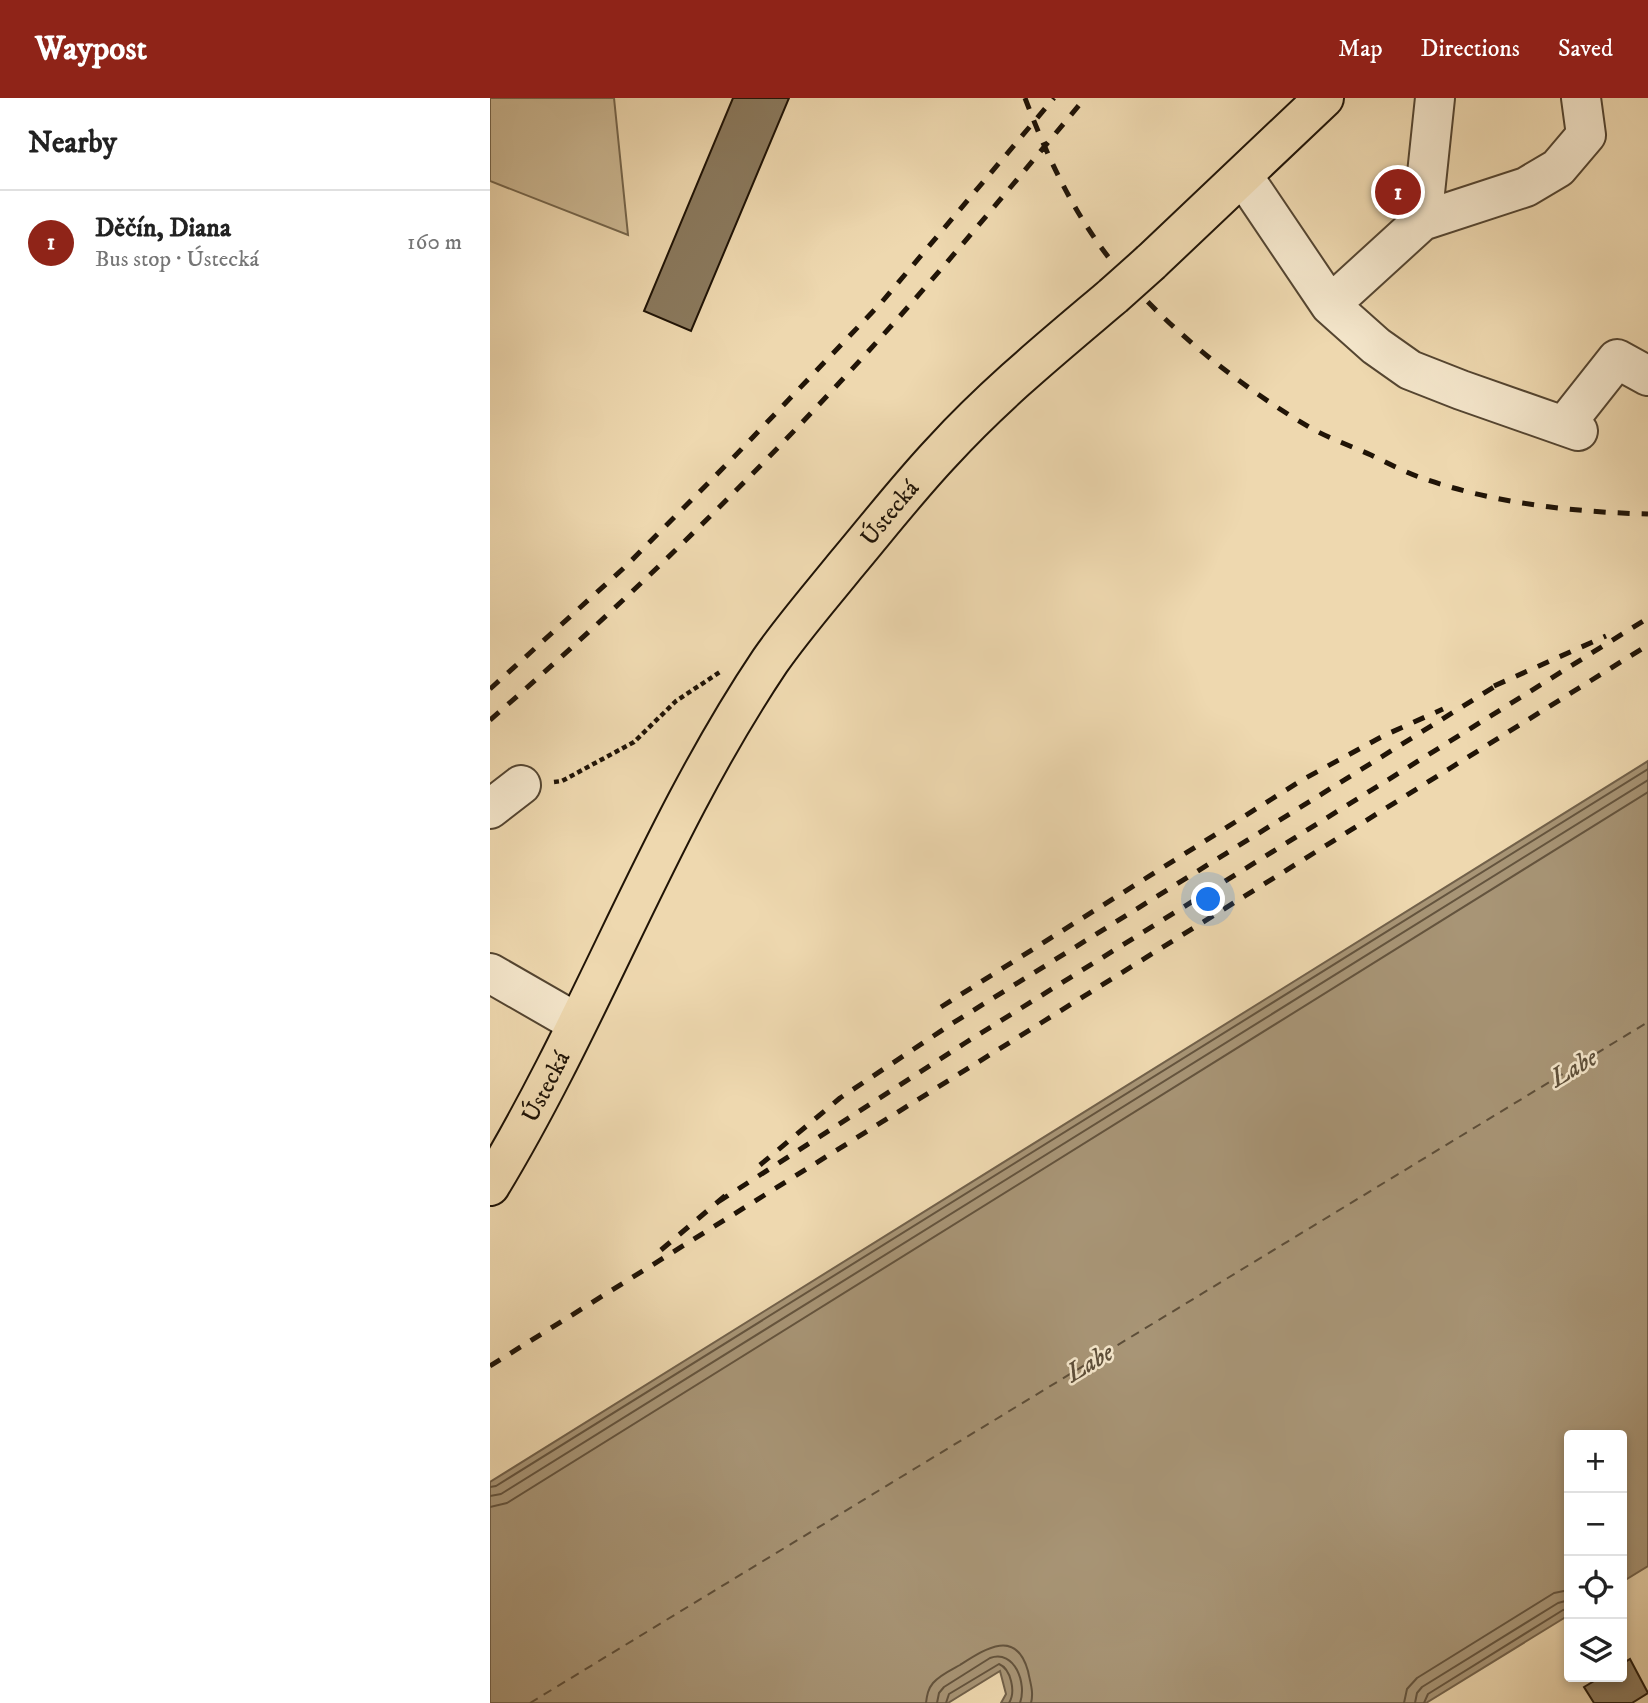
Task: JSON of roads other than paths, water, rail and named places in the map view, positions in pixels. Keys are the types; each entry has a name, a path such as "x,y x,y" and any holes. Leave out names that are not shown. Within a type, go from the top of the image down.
{"main road":[{"name":"Ústecká","path":"490,1186 577,1023 695,788 771,660 831,583 942,452 1009,386 1151,262 1324,98"}],"street":[{"path":"1422,221 1435,98"},
{"path":"1331,305 1422,221 1526,187 1558,168 1586,135 1581,98"},
{"path":"1243,176 1331,305 1376,346 1410,370 1571,428 1617,359 1648,376"},
{"path":"490,809 521,785"},
{"name":"Ústecká","path":"490,973 577,1023"}],"water":[{"name":"Labe","path":"1648,761 1648,1566 1627,1579 1627,1430 1564,1430 1564,1618 1426,1703 1001,1703 1006,1694 1000,1671 948,1703 490,1703 490,1482"}],"railway":[{"path":"1025,98 1064,188 1089,230 1118,269 1182,335 1283,411 1324,435 1413,475 1447,486 1503,500 1590,511 1648,514"},
{"path":"490,689 626,566 881,303 1054,98"},
{"path":"490,720 670,556 756,470 872,348 1085,98"},
{"path":"718,1202 965,1043 1648,618"},
{"path":"1494,686 1606,636"},
{"path":"490,1366 1648,645"},
{"path":"760,1165 840,1098 953,1023 1502,682"},
{"path":"941,1007 1302,780 1383,736 1443,709"},
{"path":"661,1250 726,1195"}],"place":[{"name":"Děčín, Diana","path":"1398,192"}]}
